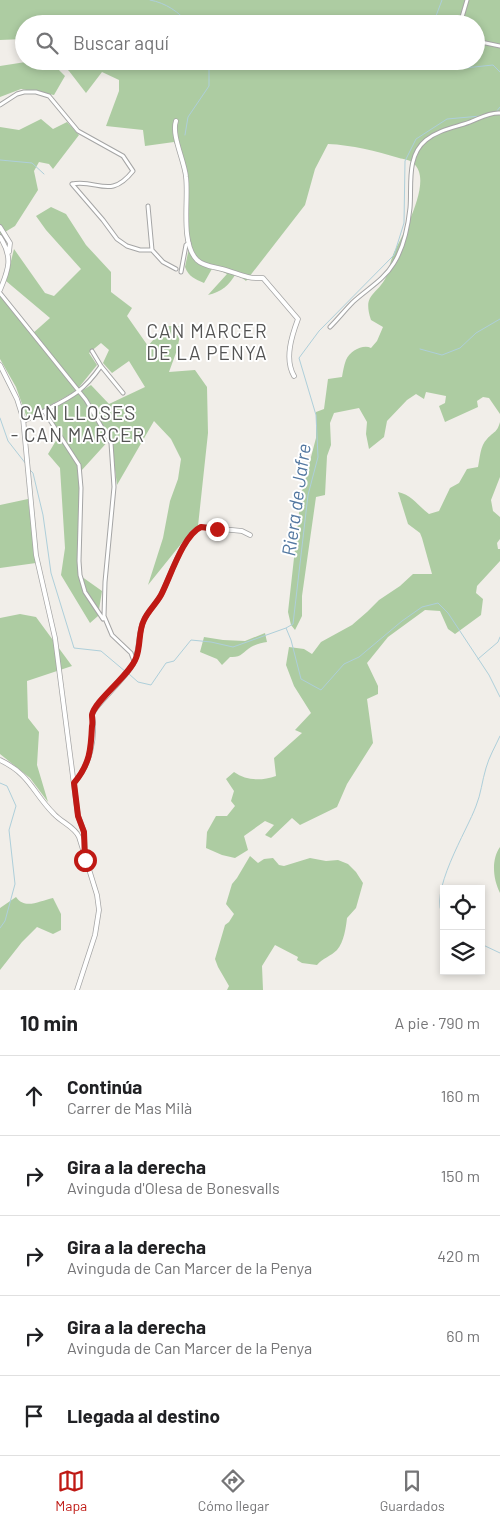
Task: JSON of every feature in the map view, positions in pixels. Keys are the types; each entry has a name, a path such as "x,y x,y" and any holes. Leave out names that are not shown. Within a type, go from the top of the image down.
{"street":[{"path":"463,15 467,0"},
{"path":"485,43 500,46"},
{"path":"0,105 24,92 36,92 49,96 78,131 123,156 133,171 127,178 116,185 106,188 79,183 72,184 117,239 126,246 140,250 152,250"},
{"path":"330,327 353,303 385,276 394,263 407,230 412,165 420,146 440,131 470,122 488,114 500,112"},
{"path":"176,121 174,127 186,177 189,243 196,259 200,263 248,278 263,278 298,319 291,340 289,354 294,376"},
{"path":"148,206 152,250 163,262 176,269"},
{"path":"0,227 10,244 8,264 0,292 92,408 111,443 114,487 105,582 105,622"},
{"path":"0,237 9,254"},
{"path":"181,272 186,245 189,243"},
{"path":"92,351 123,394"},
{"path":"0,365 17,399 24,421 36,555 55,638 78,816 84,832 85,860"},
{"path":"24,421 79,392 101,366"},
{"path":"44,411 79,465 81,488 79,561 80,575 85,592 114,638 132,653 134,662"},
{"path":"74,783 89,760 92,714 134,662 144,621 160,597 190,535 201,527 242,532 250,535"},
{"path":"0,760 24,775 53,813 77,832 97,895 99,910 95,935 78,990"}],"green space":[{"path":"0,0 500,0 500,414 489,398 483,397 477,401 478,407 445,422 439,406 445,403 446,396 426,392 424,399 416,394 407,400 387,421 384,437 369,449 366,434 367,422 359,408 334,413 330,423 331,445 327,456 325,495 316,497 302,596 302,616 295,630 291,625 288,612 301,495 316,438 316,412 324,409 328,379 342,377 348,357 354,351 361,348 371,348 377,341 383,327 371,320 369,300 386,277 393,255 409,222 418,195 419,171 410,161 364,149 328,144 315,169 305,205 246,281 236,273 225,287 208,295 227,274 213,267 204,283 190,275 185,267 190,243 186,215 189,203 185,184 187,169 174,142 145,146 143,130 106,126 119,91 119,80 102,72 86,93 68,70 485,70 485,15 15,15 15,39 0,40"},
{"path":"15,64 15,70 59,70 65,76 54,95 21,89 0,97 0,66"},
{"path":"41,119 53,129 67,122 79,135 53,169 49,164 39,162 34,171 38,190 15,226 0,235 0,127 19,130"},
{"path":"51,207 66,214 86,245 111,272 111,292 132,308 127,316 148,346 165,326 182,326 177,350 169,372 195,370 207,387 208,433 198,526 148,585 163,538 170,501 178,479 181,459 171,439 154,421 117,485 111,438 81,471 78,574 102,591 98,616 90,623 61,575 65,548 60,468 48,454 60,434 47,413 91,385 109,404 145,387 129,361 112,373 103,363 109,350 101,343 89,353 97,365 76,391 27,418 16,387 0,359 0,296 32,334 50,318 6,281 14,249 45,293 54,296 81,269 36,216"},
{"path":"500,422 500,477 491,500 493,511 500,517 500,539 497,543 498,549 500,549 500,561 477,586 476,593 483,599 481,615 455,634 448,629 440,611 425,610 388,637 367,663 378,686 378,694 367,699 373,743 347,784 337,807 300,825 292,818 271,838 265,835 274,825 265,821 244,836 248,850 235,858 206,848 207,832 216,816 227,816 235,806 231,801 234,791 226,779 234,772 254,779 276,776 274,758 302,733 295,730 311,713 294,686 286,665 289,647 304,649 312,654 321,642 352,625 379,600 400,586 413,574 432,574 420,533 408,524 398,492 411,498 429,514 439,511 450,488 459,483 467,469 478,467 483,445 499,426"},
{"path":"28,499 36,563 0,568 0,505"},
{"path":"20,614 36,617 72,666 27,681 28,718 39,732 37,765 48,802 30,778 0,754 0,618"},
{"path":"265,633 267,642 253,646 239,656 230,657 222,665 217,659 200,652 204,637 245,641"},
{"path":"500,847 500,893 496,882 494,864"},
{"path":"250,856 258,863 264,859 273,858 279,865 284,866 310,858 326,861 338,860 348,864 363,883 356,908 347,918 343,939 335,952 317,965 302,963 297,960 298,957 275,945 262,966 263,990 227,990 229,986 215,959 225,925 234,914 226,904 232,884"},
{"path":"16,897 28,904 53,898 61,914 61,930 53,934 37,927 22,942 0,970 0,908"}],"waterway":[{"path":"150,0 161,3 180,15"},
{"name":"Riera de Jafre","path":"436,15 442,0"},
{"name":"Riera de Jafre","path":"485,66 493,65 500,72"},
{"path":"185,135 188,117 209,86 209,70"},
{"name":"Riera de Jafre","path":"496,112 500,107"},
{"name":"Riera de Jafre","path":"481,116 447,119 416,139 405,161 404,223 394,255 319,331 299,358 316,415 318,457 308,495 293,624 286,628 301,679 321,690 344,664 359,657 422,607 438,603 448,613 489,675 500,697"},
{"path":"0,160 32,163 44,174"},
{"path":"420,349 442,355 460,348 476,333 500,319"},
{"path":"0,418 8,441 26,464"},
{"path":"30,470 33,473 43,515 51,573 74,648 101,651 126,672"},
{"path":"129,674 138,682 151,685 166,663 174,661 191,640 233,647 286,628"},
{"path":"478,659 498,642 500,637"},
{"name":"Riera de Jafre","path":"442,885 450,862 476,806 487,764 500,736"},
{"path":"0,783 7,786 16,806 9,830 15,884 5,921 0,928"},
{"name":"Riera de Jafre","path":"485,946 500,953"}],"district":[{"name":"CAN MARCER DE LA PENYA","path":"207,342"},
{"name":"CAN LLOSES - CAN MARCER","path":"78,424"}],"route":[{"path":"85,860 84,832 78,816 74,783 89,760 92,739 92,714 134,662 144,621 160,597 190,535 201,527 217,529"}]}
